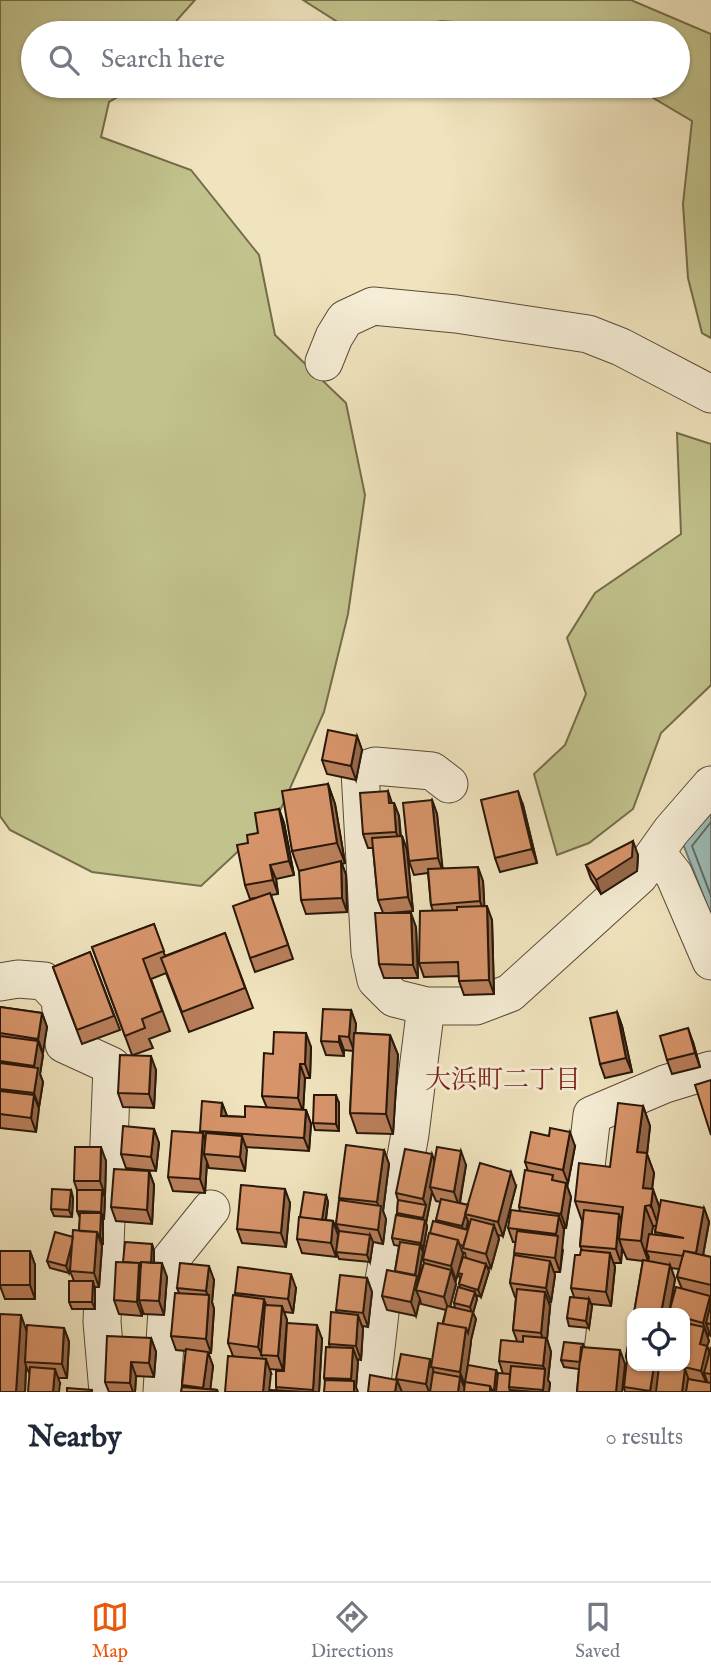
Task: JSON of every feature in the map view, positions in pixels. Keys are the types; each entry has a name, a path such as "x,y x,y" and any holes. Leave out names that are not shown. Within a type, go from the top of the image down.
{"street":[{"path":"324,362 345,319 373,306 456,314 588,334 621,347 711,394"},
{"path":"449,785 432,771 375,766 360,771 370,952 376,980 394,999 426,1006 476,1006 510,993 639,876 671,831 711,785"},
{"path":"656,852 674,875 711,961"},
{"path":"0,982 18,979 44,981 60,998 64,1044 112,1066 102,1322 108,1392"},
{"path":"371,1392 383,1286 410,1134 426,1006"},
{"path":"560,1392 592,1115 665,1084 711,1070"},
{"path":"162,1392 170,1260 211,1209"}],"green space":[{"path":"0,0 195,0 177,21 21,21 21,98 116,98 109,102 101,137 191,170 259,255 275,335 346,403 365,495 348,614 324,712 279,813 201,886 92,872 10,830 0,816"},
{"path":"303,0 631,0 680,21 442,21 336,21"},
{"path":"690,25 711,34 711,338 702,333 688,278 683,204 692,121 653,98 690,98"},
{"path":"677,433 711,444 711,685 661,733 633,809 589,843 557,855 534,774 565,745 586,694 567,638 595,593 681,534"}],"water":[{"path":"711,812 711,915 683,844"}],"building":[{"path":"328,730 357,736 351,766 322,760"},
{"path":"328,784 337,843 292,851 282,791"},
{"path":"388,791 389,803 394,803 396,832 363,834 360,793"},
{"path":"518,791 532,849 495,858 481,800"},
{"path":"432,800 438,858 409,861 403,803"},
{"path":"279,809 289,861 270,865 273,880 245,885 237,845 248,843 247,835 258,833 255,813"},
{"path":"402,836 408,897 378,900 372,838"},
{"path":"633,841 632,857 596,880 586,865"},
{"path":"341,861 342,898 301,900 299,871"},
{"path":"478,867 480,901 431,905 428,869"},
{"path":"270,893 288,945 250,958 233,906"},
{"path":"487,906 489,980 459,981 458,962 419,963 420,911"},
{"path":"375,913 411,913 413,965 379,964"},
{"path":"154,924 164,951 143,959 162,1011 142,1019 145,1028 125,1036 92,947"},
{"path":"225,933 245,988 182,1012 161,958"},
{"path":"90,952 114,1016 77,1030 53,967"},
{"path":"0,1007 42,1013 38,1039 0,1033"},
{"path":"323,1009 351,1010 349,1037 339,1036 339,1042 321,1041"},
{"path":"617,1012 626,1058 600,1064 590,1018"},
{"path":"688,1028 695,1053 667,1060 660,1036"},
{"path":"274,1032 306,1033 305,1064 300,1064 298,1098 262,1096 264,1053 273,1054"},
{"path":"354,1033 390,1035 386,1114 350,1113"},
{"path":"0,1036 38,1041 34,1066 0,1061"},
{"path":"120,1055 151,1056 149,1094 118,1093"},
{"path":"0,1063 38,1068 34,1093 0,1089"},
{"path":"711,1080 711,1135 695,1085"},
{"path":"0,1091 34,1095 31,1118 0,1114"},
{"path":"314,1095 336,1095 336,1124 313,1123"},
{"path":"202,1101 222,1103 221,1116 245,1117 245,1106 306,1110 304,1138 200,1131"},
{"path":"618,1103 643,1106 637,1152 647,1153 643,1188 653,1189 651,1205 645,1206 641,1241 619,1239 623,1207 575,1201 579,1163 610,1167"},
{"path":"123,1126 154,1129 151,1157 121,1154"},
{"path":"550,1128 570,1132 563,1170 525,1162 531,1132 549,1136"},
{"path":"172,1131 203,1133 200,1179 168,1177"},
{"path":"206,1133 242,1136 240,1157 204,1154"},
{"path":"346,1145 384,1150 377,1202 339,1198"},
{"path":"75,1147 101,1147 100,1181 74,1181"},
{"path":"437,1147 461,1151 454,1192 430,1187"},
{"path":"405,1149 432,1154 423,1199 396,1193"},
{"path":"480,1163 511,1172 498,1222 465,1214"},
{"path":"114,1169 149,1171 147,1210 111,1207"},
{"path":"525,1170 553,1175 552,1180 566,1183 561,1214 519,1207"},
{"path":"241,1185 285,1189 281,1233 237,1229"},
{"path":"52,1189 71,1190 69,1210 51,1209"},
{"path":"77,1190 102,1190 101,1212 77,1211"},
{"path":"304,1192 326,1195 322,1220 300,1217"},
{"path":"441,1199 468,1205 462,1226 436,1220"},
{"path":"339,1200 381,1206 378,1230 336,1224"},
{"path":"398,1200 426,1205 423,1218 397,1213"},
{"path":"661,1200 704,1208 696,1253 684,1251 683,1256 646,1251 649,1234 684,1238 655,1232"},
{"path":"511,1210 559,1216 556,1234 508,1228"},
{"path":"584,1210 619,1214 616,1249 580,1246"},
{"path":"80,1213 101,1213 100,1236 97,1232 79,1231"},
{"path":"396,1215 425,1220 421,1243 392,1238"},
{"path":"299,1217 333,1221 331,1243 297,1239"},
{"path":"471,1219 494,1225 486,1254 463,1248"},
{"path":"433,1221 468,1230 463,1246 458,1240 430,1233"},
{"path":"73,1230 97,1232 94,1273 70,1271"},
{"path":"339,1231 370,1235 367,1255 336,1252"},
{"path":"517,1231 558,1236 555,1258 514,1253"},
{"path":"55,1232 73,1237 66,1266 47,1261"},
{"path":"429,1233 458,1240 451,1266 423,1259"},
{"path":"125,1242 152,1244 151,1263 141,1262 141,1268 139,1263 123,1262"},
{"path":"400,1242 420,1245 415,1275 395,1271"},
{"path":"581,1250 610,1253 606,1292 571,1288 575,1255 580,1255"},
{"path":"0,1251 30,1251 30,1285 0,1285"},
{"path":"684,1251 711,1257 711,1285 677,1277"},
{"path":"514,1255 550,1261 546,1288 510,1283"},
{"path":"463,1257 486,1264 478,1290 459,1284 462,1274 458,1273"},
{"path":"643,1260 670,1265 662,1308 635,1308"},
{"path":"116,1262 139,1263 137,1302 114,1300"},
{"path":"141,1262 162,1263 159,1301 139,1300"},
{"path":"180,1263 209,1266 206,1291 177,1288"},
{"path":"424,1263 451,1270 444,1297 416,1290"},
{"path":"238,1267 291,1274 288,1299 235,1293"},
{"path":"387,1270 417,1276 411,1302 382,1296"},
{"path":"340,1275 367,1278 363,1313 336,1310"},
{"path":"69,1281 93,1281 92,1302 69,1302"},
{"path":"458,1287 475,1292 470,1307 454,1303"},
{"path":"676,1287 710,1296 703,1323 690,1319 690,1308 670,1308"},
{"path":"517,1289 545,1292 541,1333 513,1330"},
{"path":"175,1293 209,1295 206,1339 171,1336"},
{"path":"233,1295 264,1299 258,1347 228,1343"},
{"path":"570,1297 589,1299 586,1321 567,1318"},
{"path":"711,1303 711,1324 706,1323"},
{"path":"265,1305 282,1306 278,1356 261,1355"},
{"path":"447,1306 473,1312 468,1333 466,1328 443,1324"},
{"path":"331,1312 358,1315 356,1346 329,1344"},
{"path":"0,1314 21,1315 16,1392 0,1392"},
{"path":"287,1323 317,1325 313,1390 276,1387 276,1371 284,1371"},
{"path":"438,1323 466,1328 460,1372 431,1367"},
{"path":"690,1324 704,1327 700,1344 707,1346 701,1371 690,1368"},
{"path":"27,1325 64,1328 62,1364 25,1362"},
{"path":"107,1336 151,1338 149,1363 131,1362 130,1383 105,1382"},
{"path":"523,1336 546,1338 543,1366 499,1361 501,1340 523,1342"},
{"path":"564,1342 583,1344 580,1362 561,1360"},
{"path":"326,1347 353,1348 351,1379 324,1378"},
{"path":"581,1347 620,1350 616,1392 577,1392"},
{"path":"711,1347 711,1374 704,1373"},
{"path":"186,1349 208,1352 203,1388 182,1385"},
{"path":"401,1354 430,1359 426,1384 396,1379"},
{"path":"228,1356 266,1359 263,1392 225,1392"},
{"path":"627,1360 627,1371 653,1371 650,1391 624,1387"},
{"path":"468,1365 496,1370 494,1390 490,1386 465,1382"},
{"path":"511,1366 545,1369 543,1390 509,1387"},
{"path":"30,1367 55,1369 53,1392 28,1392"},
{"path":"658,1371 685,1371 682,1392 656,1392"},
{"path":"433,1372 460,1377 458,1392 430,1392"},
{"path":"498,1373 510,1374 510,1392 496,1392"},
{"path":"370,1375 397,1380 395,1392 368,1392"},
{"path":"688,1379 711,1383 711,1392 686,1392"},
{"path":"325,1380 354,1381 354,1392 324,1392"},
{"path":"465,1382 490,1386 490,1392 464,1392"},
{"path":"182,1387 217,1390 217,1392 181,1392"},
{"path":"67,1388 92,1390 92,1392 67,1392"},
{"path":"271,1390 306,1392 271,1392"}],"district":[{"name":"大浜町二丁目","path":"503,1079"}]}
